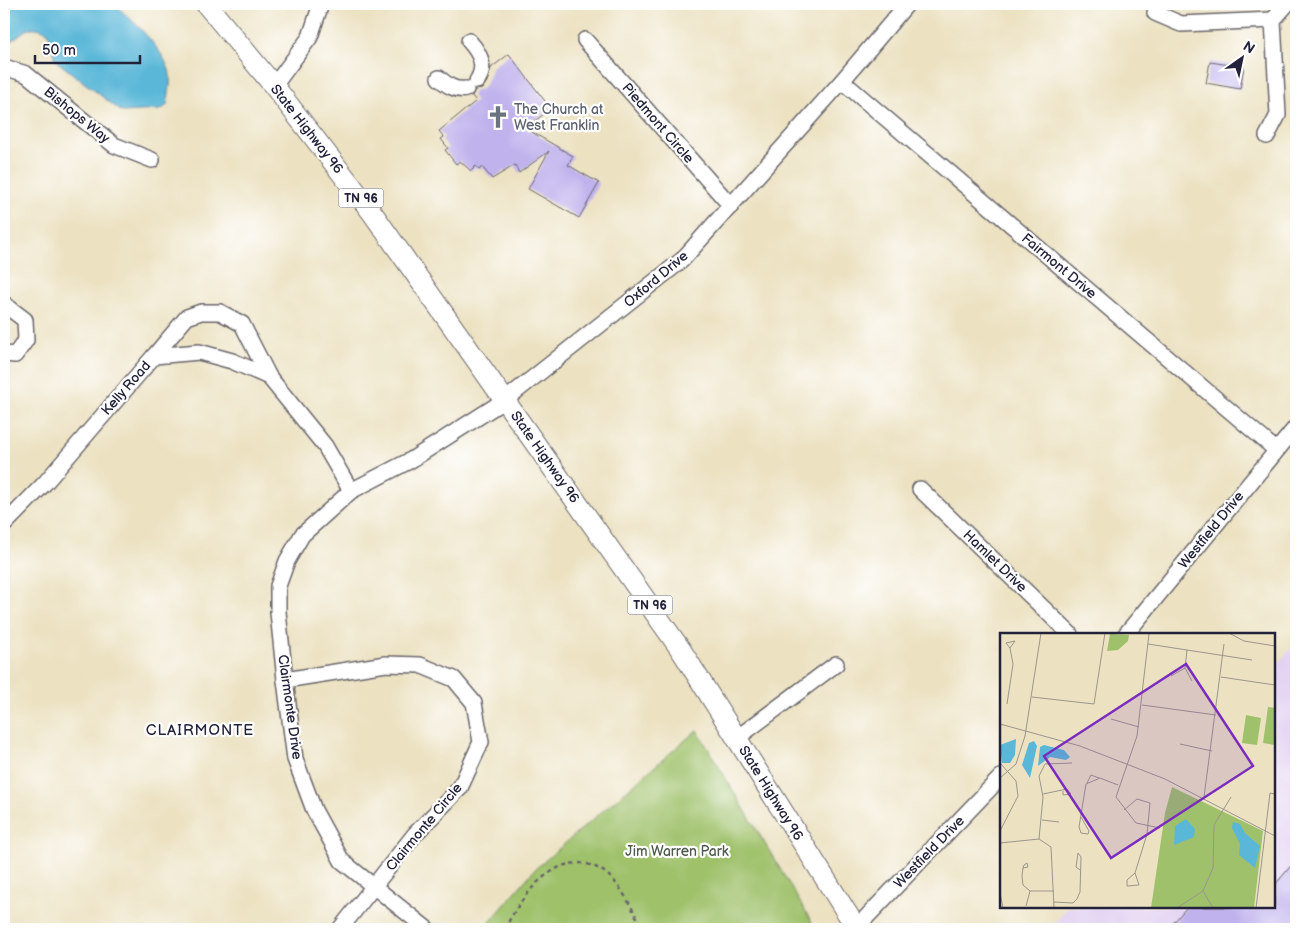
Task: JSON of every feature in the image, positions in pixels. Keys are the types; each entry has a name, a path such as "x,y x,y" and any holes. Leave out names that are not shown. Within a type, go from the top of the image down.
{"main road":[{"name":"State Highway 96","path":"206,4 274,86 371,211 681,650 856,929"}],"street":[{"path":"274,86 310,37 321,4"},
{"name":"Oxford Drive","path":"351,491 411,460 505,400 682,260 842,81 907,4"},
{"path":"1267,136 1278,115 1273,20 1287,4"},
{"path":"1155,13 1181,24 1273,20"},
{"name":"Piedmont Circle","path":"585,40 731,206"},
{"path":"438,78 449,86 460,90 472,85 482,74 482,61 478,51 469,41"},
{"name":"Bishops Way","path":"4,67 26,74 114,145 152,160"},
{"name":"Fairmont Drive","path":"842,81 1276,450"},
{"path":"4,304 25,320 26,340 15,354 4,354"},
{"path":"154,356 187,317 201,312 220,312 242,324 268,377"},
{"name":"Kelly Road","path":"4,525 45,483 154,356 198,352 232,361 268,377 325,446 351,491"},
{"name":"Westfield Drive","path":"1127,633 1296,427"},
{"name":"Hamlet Drive","path":"920,488 1069,633"},
{"name":"Clairmonte Drive","path":"351,491 302,535 287,561 278,586 278,612 295,759 314,810 342,861 427,929"},
{"name":"Clairmonte Circle","path":"285,680 386,664 420,665 454,679 474,703 481,742 460,788 415,834 340,929"},
{"path":"737,738 836,664"},
{"name":"Westfield Drive","path":"856,929 1000,777"}],"path":[{"path":"505,929 514,911 545,875 567,864 588,864 602,870 623,893 643,929"}],"shaded area":[{"path":"1296,642 1296,929 1049,929 1067,908 1275,908 1275,667"}],"green space":[{"name":"Jim Warren Park","path":"697,730 816,929 484,929 534,870"}],"water":[{"path":"4,4 114,4 145,34 165,61 170,78 167,105 161,110 122,112 55,60 48,32 40,29 34,28 24,31 4,44"}],"building":[{"name":"The Church at West Franklin","path":"509,54 551,109 525,128 573,156 568,165 599,183 579,218 528,189 549,151 519,173 515,165 492,179 482,167 479,170 476,166 471,171 460,161 456,164 445,150 448,148 441,139 444,137 439,131 476,101 472,96 475,90 482,89 488,80 491,68"},
{"path":"1210,62 1244,67 1240,89 1206,83"},
{"path":"1296,860 1296,929 1168,929 1186,908 1275,908 1275,885"}],"place":[{"name":"The Church at West Franklin","path":"498,117"}],"district":[{"name":"CLAIRMONTE","path":"200,730"}]}
